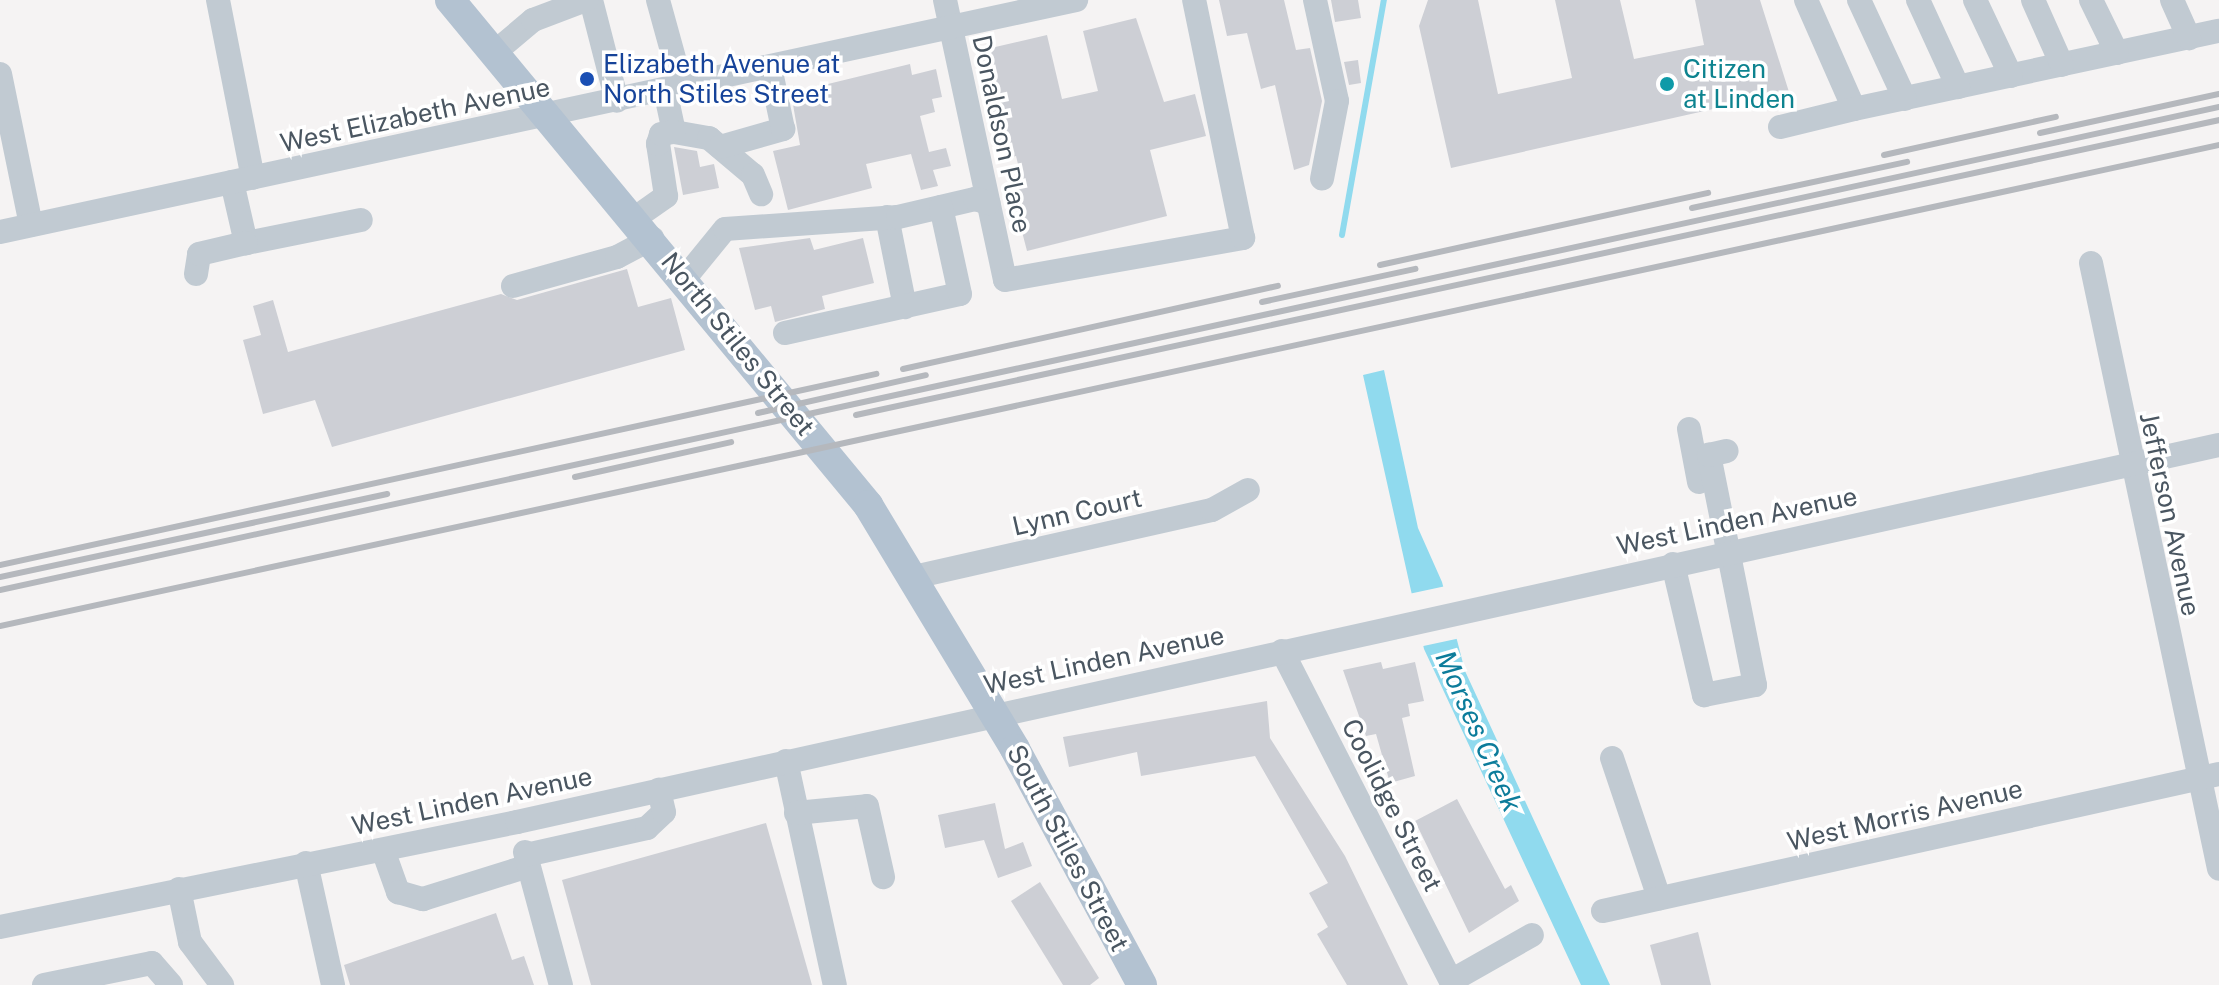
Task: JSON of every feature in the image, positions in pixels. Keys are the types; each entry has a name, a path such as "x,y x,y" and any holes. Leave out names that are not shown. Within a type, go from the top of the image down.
{"main road":[{"name":"North Stiles Street","path":"450,0 551,116 868,505 993,711"},
{"name":"South Stiles Street","path":"993,711 1142,985"}],"street":[{"path":"218,0 242,180 246,243"},
{"path":"495,52 533,20 589,0 617,101"},
{"path":"658,0 673,88 674,132"},
{"name":"Donaldson Place","path":"945,0 1005,280 1243,238 1194,0"},
{"name":"West Elizabeth Avenue","path":"0,232 551,116 1076,0"},
{"path":"1315,0 1337,101 1322,179"},
{"path":"1806,0 1854,109"},
{"path":"1859,0 1905,99"},
{"path":"1918,0 1958,87"},
{"path":"1975,0 2011,76"},
{"path":"2033,0 2062,65"},
{"path":"2091,0 2117,53"},
{"path":"2180,2 2189,38"},
{"path":"1780,127 2219,31"},
{"path":"720,147 783,129 770,67"},
{"path":"0,74 31,225"},
{"path":"513,286 617,257 666,196 658,144 661,134 699,132 753,175 761,194"},
{"path":"685,278 725,229 887,217 941,207 988,203"},
{"path":"785,333 960,294 941,207"},
{"path":"887,217 905,307"},
{"path":"196,274 199,254 361,220"},
{"name":"Jefferson Avenue","path":"2091,263 2129,464 2209,776 2219,869"},
{"path":"1673,564 1704,695 1755,685 1689,429"},
{"name":"West Linden Avenue","path":"0,927 517,822 993,711 1282,651 2219,445"},
{"path":"1720,554 1709,455 1727,451"},
{"name":"Lynn Court","path":"914,577 1212,510 1248,490"},
{"name":"Coolidge Street","path":"1282,651 1452,983"},
{"path":"1612,758 1659,898"},
{"path":"786,761 835,985"},
{"name":"West Morris Avenue","path":"1603,911 2209,776"},
{"path":"383,850 398,892 423,899 527,860 647,828 664,812 659,790"},
{"path":"796,813 867,806 883,877"},
{"path":"517,822 561,985"},
{"path":"306,863 333,985"},
{"path":"179,889 190,942 222,985"},
{"path":"1452,983 1532,935"},
{"path":"44,985 152,963 171,985"}],"water":[{"path":"1384,370 1418,528 1442,582 1465,671 1610,985 1581,985 1424,649 1363,375"}],"pier":[{"path":"1446,586 1457,639 1421,647 1410,594"}],"building":[{"path":"1219,0 1284,0 1296,50 1310,48 1322,101 1309,165 1294,170 1275,85 1261,89 1247,33 1227,36"},
{"path":"1331,0 1358,0 1361,18 1335,22"},
{"name":"Citizen at Linden","path":"1428,0 1478,0 1498,94 1572,78 1555,0 1620,0 1634,59 1704,45 1695,0 1760,0 1789,92 1451,168 1419,26"},
{"path":"1136,18 1164,102 1195,94 1206,136 1150,150 1167,216 1027,251 1011,189 1023,185 1016,156 1004,159 978,51 1047,35 1062,99 1098,91 1083,31"},
{"path":"1358,60 1361,83 1349,85 1344,62"},
{"path":"910,64 912,75 936,69 942,97 932,99 935,112 920,116 929,152 946,148 951,166 933,170 938,186 921,190 911,154 866,164 872,188 788,210 773,151 800,145 791,93"},
{"path":"674,147 697,151 700,167 714,164 719,188 683,195"},
{"path":"810,238 814,250 863,238 874,283 822,296 825,309 775,322 771,306 755,310 739,248"},
{"path":"627,269 638,307 671,298 685,350 332,447 315,400 263,414 243,340 261,335 253,306 273,300 288,352 501,294 517,300"},
{"path":"1381,662 1383,669 1415,662 1424,701 1408,704 1410,716 1402,718 1415,776 1390,783 1376,734 1366,736 1343,670"},
{"path":"1267,701 1270,738 1345,856 1408,985 1347,985 1317,934 1328,927 1309,893 1328,883 1255,756 1141,776 1137,752 1069,767 1063,737"},
{"path":"1457,799 1505,889 1511,885 1519,901 1469,933 1415,821"},
{"path":"995,803 1005,849 1023,842 1032,866 998,878 984,840 945,848 938,815"},
{"path":"766,823 812,985 591,985 562,880"},
{"path":"1040,882 1099,978 1090,985 1063,985 1011,901"},
{"path":"496,913 512,960 524,956 534,985 350,985 344,965"},
{"path":"1698,932 1711,985 1661,985 1650,945"}],"waterway":[{"name":"Morses Creek","path":"1342,235 1384,0"}],"railway":[{"path":"2040,133 2219,94"},
{"path":"0,590 2219,107"},
{"path":"1884,155 2056,117"},
{"path":"856,415 2219,120"},
{"path":"0,626 2219,145"},
{"path":"1692,208 1907,162"},
{"path":"1380,265 1708,193"},
{"path":"1262,302 1415,269"},
{"path":"903,369 1278,286"},
{"path":"0,565 876,374"},
{"path":"758,413 926,375"},
{"path":"575,477 731,442"},
{"path":"0,577 387,494"}],"place":[{"name":"Elizabeth Avenue at North Stiles Street","path":"587,79"},
{"name":"Citizen at Linden","path":"1667,84"}]}
